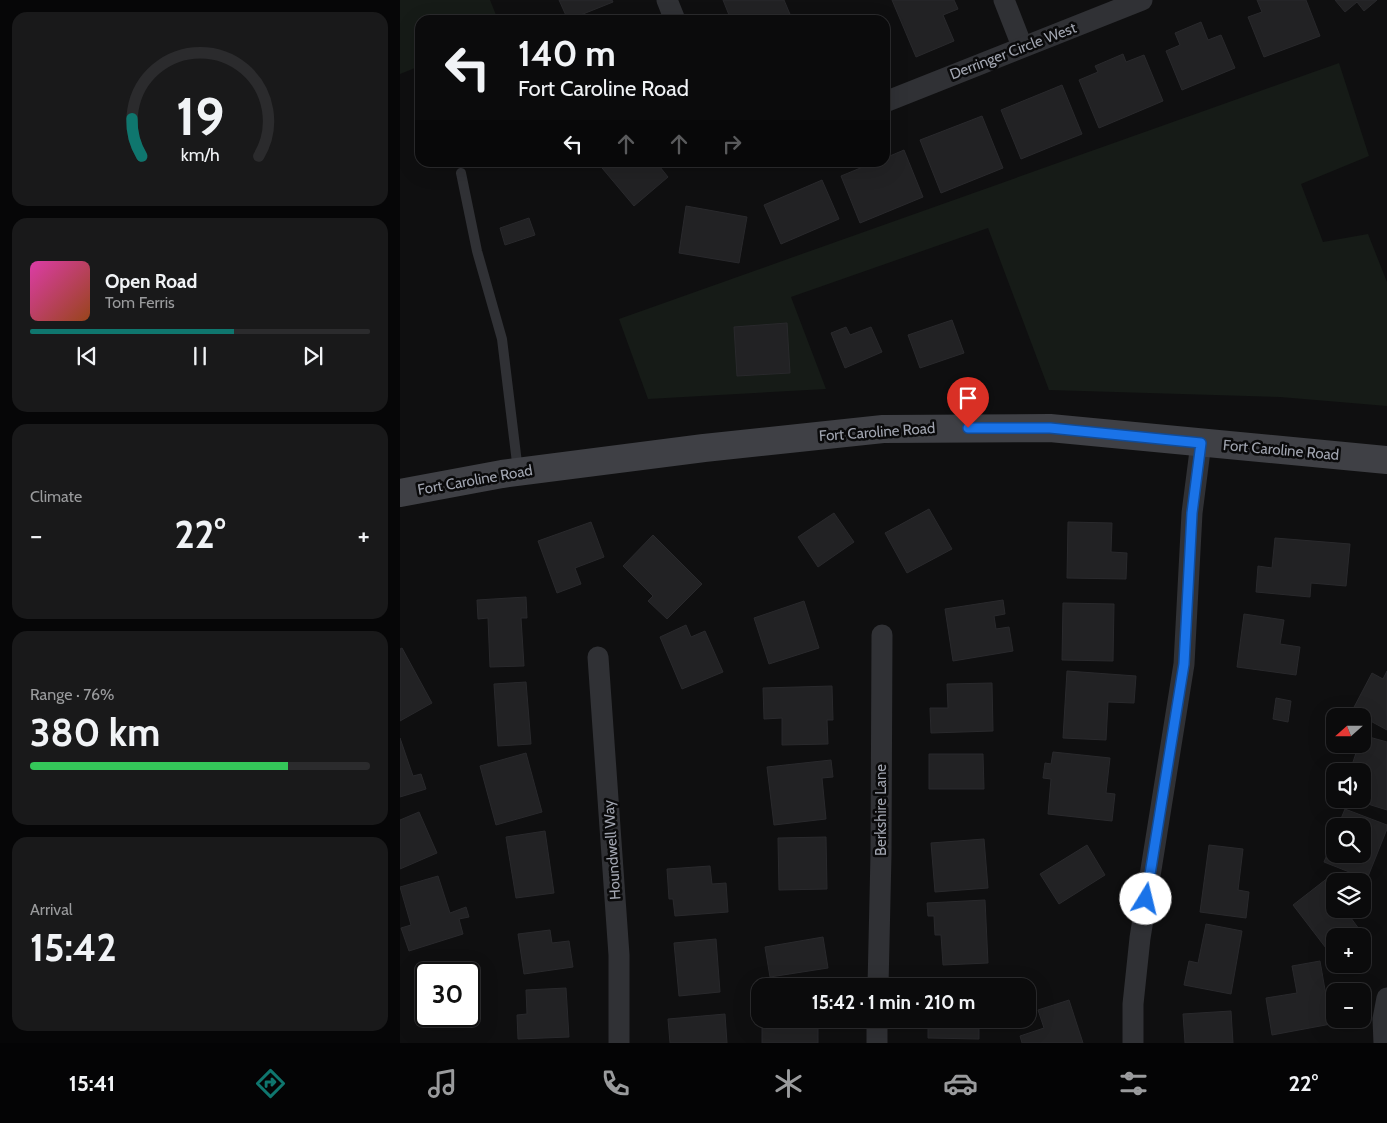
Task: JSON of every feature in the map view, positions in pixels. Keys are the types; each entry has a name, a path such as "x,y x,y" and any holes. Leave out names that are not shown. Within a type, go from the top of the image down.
{"street":[{"path":"667,0 673,15"},
{"path":"1004,0 1022,46"},
{"name":"Derringer Circle West","path":"890,100 1142,0"},
{"name":"Fort Caroline Road","path":"400,493 518,472 704,448 883,429 1050,428 1387,460"},
{"path":"1133,1043 1133,1004 1140,938 1184,664 1192,513 1201,443"},
{"name":"Berkshire Lane","path":"878,978 882,635"},
{"name":"Houndwell Way","path":"598,657 619,955 619,1043"},
{"path":"1384,1043 1383,1019 1387,998"},
{"path":"877,1043 878,1028"}],"lane":[{"path":"461,173 477,251 502,340 518,472"}],"shaded area":[{"path":"400,0 490,0 496,15 415,15 415,68 400,74"},
{"path":"1339,63 1369,156 1301,184 1323,242 1368,234 1387,282 1387,406 1280,397 1049,390 988,228 791,297 826,389 648,399 619,319"}],"building":[{"path":"559,0 612,0 613,2 580,15 566,15"},
{"path":"723,0 784,0 790,15 729,15"},
{"path":"892,0 954,0 958,9 943,15 954,41 916,57"},
{"path":"1257,0 1306,0 1320,36 1264,57 1248,17 1262,12"},
{"path":"1335,0 1377,0 1364,11 1357,2 1345,12"},
{"path":"1201,22 1208,40 1221,35 1235,68 1182,90 1166,51 1180,45 1175,33"},
{"path":"1123,54 1126,62 1144,55 1163,101 1099,128 1079,80 1098,72 1095,66"},
{"path":"1062,85 1082,134 1021,159 1001,110"},
{"path":"982,116 1003,168 941,193 920,140"},
{"path":"904,150 923,197 860,223 841,176 863,167 890,167 890,156"},
{"path":"601,167 660,167 668,177 634,206"},
{"path":"822,180 839,219 781,244 764,205"},
{"path":"686,206 747,217 739,263 679,253"},
{"path":"529,218 535,235 505,245 500,228"},
{"path":"952,320 964,353 920,368 908,335"},
{"path":"787,323 790,373 737,376 734,327"},
{"path":"846,327 850,335 871,327 882,352 845,368 831,333"},
{"path":"929,509 952,549 907,573 885,533"},
{"path":"834,513 854,542 818,567 798,537"},
{"path":"591,522 604,557 575,568 581,584 557,593 538,541"},
{"path":"1068,522 1112,523 1111,552 1127,553 1126,579 1067,578"},
{"path":"653,535 702,584 667,619 648,601 653,596 623,566"},
{"path":"1275,538 1350,544 1346,586 1311,583 1310,597 1256,592 1258,566 1272,568"},
{"path":"526,597 527,618 521,618 524,666 490,667 488,618 478,619 477,600"},
{"path":"1003,600 1005,614 994,616 996,629 1009,627 1013,651 953,661 945,609"},
{"path":"804,601 819,648 769,664 754,618"},
{"path":"1063,603 1114,604 1113,661 1062,660"},
{"path":"1244,614 1284,620 1280,644 1300,647 1296,675 1237,667"},
{"path":"686,625 691,637 705,631 723,672 682,689 660,637"},
{"path":"402,648 432,703 400,721 400,649"},
{"path":"1067,671 1136,676 1134,703 1108,702 1106,740 1063,738"},
{"path":"1387,671 1387,730 1371,721 1371,708 1354,708 1372,673 1383,679"},
{"path":"526,682 531,744 498,746 494,684"},
{"path":"992,683 993,731 931,733 930,708 948,708 947,684"},
{"path":"832,686 833,720 827,720 828,744 782,745 782,718 764,719 763,688"},
{"path":"1276,698 1291,701 1288,722 1273,719"},
{"path":"400,738 413,776 421,774 426,789 400,797"},
{"path":"1371,738 1387,742 1387,810 1371,805 1371,763 1353,763 1356,753 1371,753"},
{"path":"1053,752 1110,758 1106,793 1115,794 1112,821 1048,814 1051,779 1043,778 1045,763 1051,764"},
{"path":"526,753 542,812 496,825 480,766"},
{"path":"929,754 983,754 984,789 929,789"},
{"path":"831,760 833,777 822,778 826,819 774,825 767,767"},
{"path":"1345,809 1369,818 1341,818"},
{"path":"419,812 437,853 400,869 400,820"},
{"path":"1371,819 1387,825 1369,873 1352,873 1327,863 1371,863"},
{"path":"545,831 554,893 516,898 506,837"},
{"path":"826,837 827,889 779,890 778,838"},
{"path":"984,839 988,888 935,892 931,843"},
{"path":"1087,845 1105,875 1059,904 1040,874"},
{"path":"1209,845 1243,849 1238,890 1249,892 1246,918 1200,912"},
{"path":"710,866 712,884 726,883 728,912 675,916 673,899 669,899 667,869"},
{"path":"438,876 450,913 466,907 469,917 459,919 463,934 409,951 401,928 411,925 400,887"},
{"path":"1326,879 1326,918 1351,918 1358,928 1326,928 1326,948 1293,905"},
{"path":"985,900 988,963 943,965 941,935 935,935 934,916 928,916 927,903"},
{"path":"1206,924 1242,931 1231,994 1184,985 1189,961 1198,963"},
{"path":"550,930 552,943 569,941 573,967 524,974 518,934"},
{"path":"823,937 828,968 770,977 765,947"},
{"path":"716,939 720,992 679,996 674,943"},
{"path":"1320,961 1326,995 1326,1025 1272,1035 1266,998 1297,993 1292,966"},
{"path":"566,988 569,1037 518,1039 517,1015 527,1014 526,990"},
{"path":"1069,1000 1083,1043 1022,1043 1020,1036 1044,1028 1038,1010"},
{"path":"1231,1011 1233,1043 1185,1043 1183,1014"},
{"path":"725,1014 727,1043 670,1043 668,1019"},
{"path":"762,1028 818,1028 818,1043 762,1043"},
{"path":"928,1028 979,1028 979,1039 928,1038"}],"route":[{"path":"968,428 1050,428 1201,443 1192,513 1184,664 1146,899"}]}
